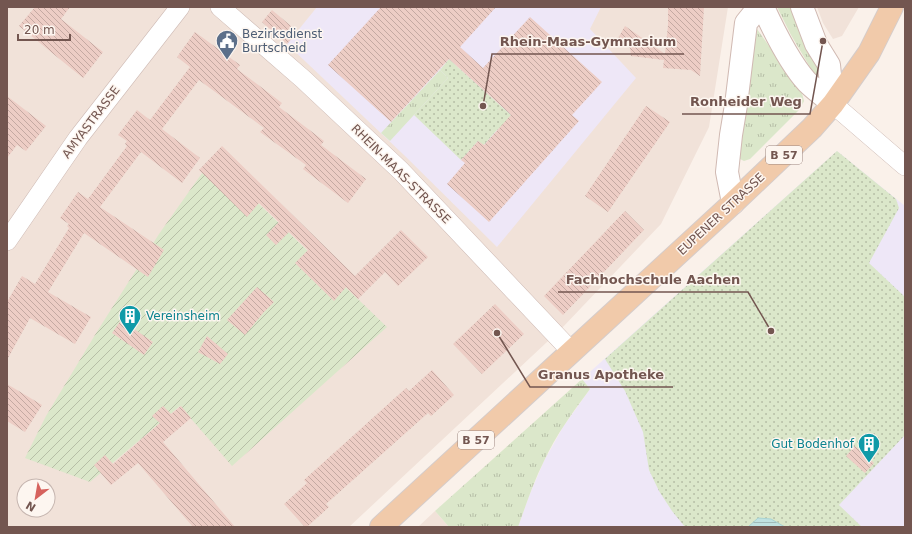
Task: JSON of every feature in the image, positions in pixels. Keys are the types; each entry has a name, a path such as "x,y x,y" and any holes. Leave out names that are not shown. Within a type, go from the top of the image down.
{"main road":[{"name":"EUPENER STRASSE","path":"380,527 572,352 812,128 833,104 869,53 892,7"}],"street":[{"name":"AMYASTRASSE","path":"7,241 78,138 180,7"},
{"name":"RHEIN-MAAS-STRASSE","path":"220,7 303,79 401,171 572,352"},
{"path":"733,203 727,172 731,135 746,23 759,7"},
{"path":"763,7 784,48 808,83 905,166"},
{"path":"802,7 816,44 829,65 833,104"}],"shaded area":[{"path":"7,7 728,7 709,127 661,224 562,328 349,527 7,527"},
{"path":"317,7 601,7 590,29 636,78 497,247 405,156 287,44"},
{"path":"817,7 859,7 842,36 833,39 823,23"},
{"path":"837,151 905,206 905,527 518,527 544,461 563,427 590,389 582,379"},
{"path":"435,511 449,527 418,527"}],"green space":[{"path":"777,7 796,7 825,78 817,79 791,35"},
{"path":"757,29 802,93 804,101 800,109 750,159 744,161 738,158"},
{"path":"449,59 513,117 496,131 483,146 478,141 461,160 414,115 448,78 440,70"},
{"path":"440,70 448,78 390,141 381,133"},
{"path":"837,151 896,199 899,208 869,263 905,297 905,435 839,505 862,527 685,527 659,491 649,470 643,432 625,391 605,359"},
{"path":"212,159 387,327 232,466 180,406 90,482 25,458 46,416 98,330 159,234"},
{"path":"582,379 590,389 565,424 549,451 533,486 518,527 449,527 435,511"}],"water":[{"path":"758,518 771,519 785,527 748,527"}],"building":[{"path":"35,7 70,7 61,19 103,52 83,78 19,26"},
{"path":"381,7 496,7 460,47 483,68 530,17 602,82 572,115 579,121 489,222 447,184 465,163 461,160 478,141 484,145 511,115 449,59 391,122 328,65"},
{"path":"668,7 704,7 700,76 691,70 663,68 664,60 631,56 630,48 617,40 625,26 665,54"},
{"path":"272,10 298,32 287,44 262,22"},
{"path":"195,32 240,65 237,69 282,103 279,107 324,141 321,145 366,179 348,203 303,169 306,165 260,132 264,128 199,80 162,129 200,158 182,183 141,152 100,207 164,250 148,277 84,233 48,292 91,317 75,344 30,318 7,360 7,302 22,276 35,284 69,228 67,226 69,224 60,218 78,192 88,199 127,146 125,144 127,141 118,135 137,110 150,120 190,67 177,57"},
{"path":"7,96 46,126 26,151 17,145 7,158"},
{"path":"646,106 670,122 608,212 585,196"},
{"path":"222,146 355,276 401,230 428,257 398,286 385,272 358,299 346,287 334,301 295,263 308,250 289,232 276,245 266,235 279,222 259,203 247,217 199,170"},
{"path":"625,211 644,230 563,315 544,296"},
{"path":"257,287 274,302 245,335 227,320"},
{"path":"495,304 524,334 482,374 453,344"},
{"name":"Vereinsheim","path":"121,320 153,342 144,355 112,333"},
{"path":"207,336 228,354 220,364 198,352"},
{"path":"432,370 454,395 431,416 428,413 326,504 329,507 307,527 305,527 284,504 307,483 304,480 406,388 409,391"},
{"path":"7,384 42,405 25,432 7,421"},
{"path":"163,406 171,414 181,406 191,418 163,442 235,527 193,527 138,463 111,485 94,465 105,455 113,464 160,423 152,416"},
{"path":"855,446 874,463 865,473 846,456"}],"place":[{"name":"Ronheider Weg","path":"823,41"},
{"name":"Bezirksdienst Burtscheid","path":"227,60"},
{"name":"Rhein-Maas-Gymnasium","path":"483,106"},
{"name":"Fachhochschule Aachen","path":"771,331"},
{"name":"Granus Apotheke","path":"497,333"},
{"name":"Vereinsheim","path":"130,336"},
{"name":"Gut Bodenhof","path":"869,464"}]}
